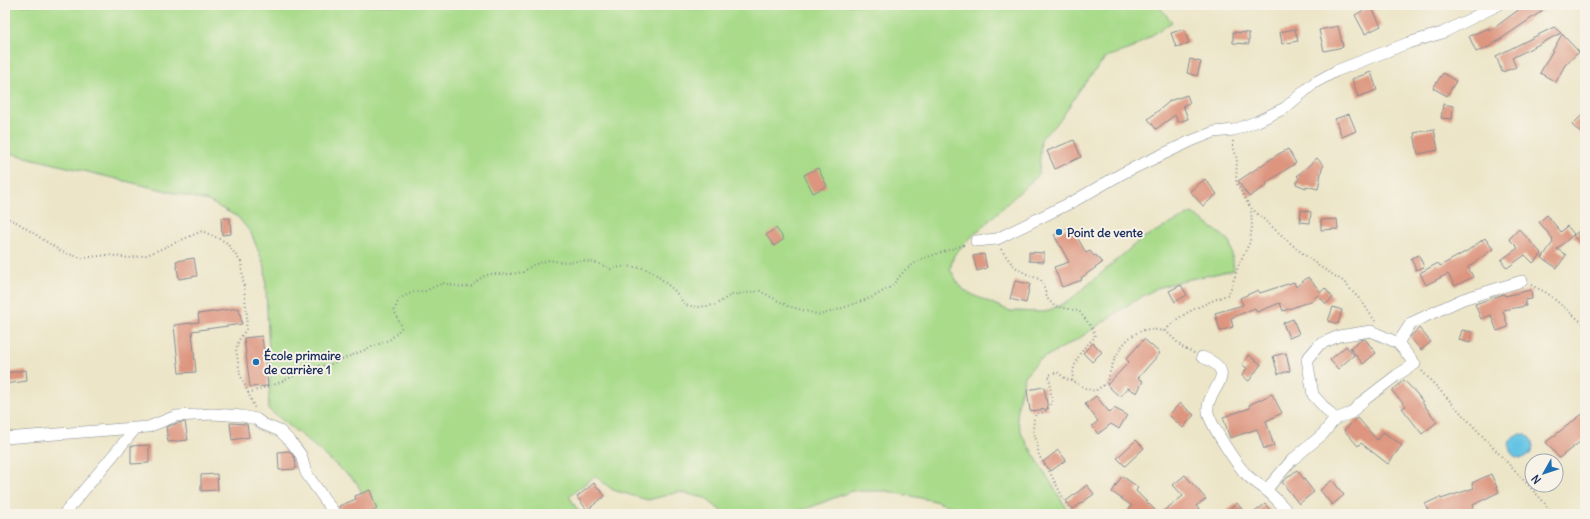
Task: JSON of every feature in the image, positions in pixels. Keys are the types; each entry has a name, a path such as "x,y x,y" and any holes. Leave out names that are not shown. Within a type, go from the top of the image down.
{"street":[{"path":"976,241 996,239 1076,200 1123,173 1191,141 1214,132 1234,130 1258,122 1285,108 1314,83 1336,71 1408,43 1442,33 1498,5"},
{"path":"1398,344 1411,323 1463,299 1522,281"},
{"path":"1266,490 1292,460 1323,434 1335,419 1351,413 1363,401 1397,375 1415,364 1398,344 1371,332 1339,336 1320,344 1307,359 1314,395 1335,419"},
{"path":"1202,357 1214,362 1220,367 1221,373 1220,381 1209,400 1207,407 1209,415 1236,462 1246,474 1266,490 1290,514"},
{"path":"5,438 135,429 148,427 176,416 213,414 242,416 256,419 263,424 280,431 291,442 301,455 306,473 335,514"},
{"path":"64,514 135,429"}],"path":[{"path":"1234,130 1233,146 1237,160 1236,182 1250,207 1297,249 1319,266 1343,281 1362,302 1388,339"},
{"path":"1166,331 1170,325 1193,309 1229,294 1239,264 1250,242 1252,226 1250,207"},
{"path":"5,218 18,223 62,252 82,258 108,255 129,258 147,255 202,230 226,242 241,262 247,314 246,330 240,338 236,349 240,374 248,394 256,408 256,419"},
{"path":"1008,232 999,247 1009,261 1020,272 1041,280 1048,299 1054,306 1079,311 1093,328 1095,337 1081,351 1074,367 1072,381"},
{"path":"248,394 276,384 314,367 330,364 391,339 402,327 394,311 399,299 413,292 425,291 443,283 461,287 471,286 482,277 490,274 511,274 523,272 544,260 560,262 584,261 597,263 611,269 626,266 643,268 653,272 675,291 685,305 698,307 715,305 731,294 760,291 788,306 820,315 873,297 892,286 904,270 922,259 976,241"},
{"path":"1522,281 1547,293 1585,325"},
{"path":"1074,514 1039,456 1033,430 1036,414 1045,412 1052,402 1050,375 1058,372 1066,379 1087,389 1095,391 1107,383 1110,371 1123,344 1145,330 1166,331 1182,347 1202,357"},
{"path":"1415,364 1543,501 1552,514"}],"green space":[{"path":"5,5 1158,5 1172,22 1131,49 1106,57 1081,88 1061,119 1041,139 1039,174 966,242 954,255 950,269 961,288 975,296 1010,311 1045,312 1069,301 1141,239 1192,213 1230,241 1234,270 1181,281 1157,288 1131,303 1078,339 1038,361 1025,376 1019,398 1017,419 1023,437 1070,514 971,514 935,501 887,491 852,491 793,514 725,514 705,498 679,492 648,500 613,490 595,476 569,496 580,514 374,514 371,513 357,483 305,438 268,409 270,378 265,267 251,233 238,217 208,201 5,152"}],"water":[{"path":"1517,435 1525,435 1532,442 1532,450 1530,453 1524,453 1524,457 1517,457 1510,450 1510,442"}],"building":[{"path":"1525,5 1537,5 1542,11 1489,47 1476,52 1469,36 1489,28 1490,31"},
{"path":"1371,6 1381,26 1365,34 1355,15"},
{"path":"1338,26 1343,47 1324,51 1319,30"},
{"path":"1554,27 1561,33 1512,58 1516,67 1502,72 1496,56"},
{"path":"1184,29 1189,43 1176,47 1171,33"},
{"path":"1295,29 1298,41 1282,44 1280,32"},
{"path":"1233,32 1249,33 1249,44 1233,43"},
{"path":"1562,34 1579,52 1565,65 1556,82 1540,73"},
{"path":"1190,59 1201,62 1197,76 1187,73"},
{"path":"1371,72 1377,90 1358,97 1352,79"},
{"path":"1443,73 1456,81 1447,96 1433,88"},
{"path":"1187,95 1190,103 1183,105 1188,119 1178,122 1175,115 1156,129 1148,119 1169,101"},
{"path":"1443,104 1453,106 1452,119 1441,118"},
{"path":"1585,112 1585,137 1572,125"},
{"path":"1349,114 1356,131 1342,137 1335,119"},
{"path":"1434,129 1438,150 1418,154 1414,133"},
{"path":"1074,140 1081,157 1055,169 1047,151"},
{"path":"1288,149 1296,163 1266,183 1267,185 1249,197 1238,181"},
{"path":"1317,158 1324,166 1322,168 1318,189 1306,186 1306,188 1296,184 1299,178 1297,176"},
{"path":"818,168 827,186 813,193 804,175"},
{"path":"1205,179 1217,194 1203,206 1190,191"},
{"path":"1301,210 1311,212 1310,223 1300,222"},
{"path":"1547,215 1561,232 1567,226 1574,234 1557,249 1566,255 1557,268 1542,258 1553,242 1553,239 1539,222"},
{"path":"221,218 230,218 231,234 222,235"},
{"path":"1337,219 1338,229 1321,230 1321,220"},
{"path":"1071,226 1086,253 1090,251 1094,256 1096,255 1102,263 1081,278 1082,280 1062,287 1054,267 1069,262 1054,235"},
{"path":"776,228 784,239 774,246 766,235"},
{"path":"1519,229 1542,254 1533,263 1525,255 1507,268 1501,260 1518,248 1509,239"},
{"path":"1580,230 1585,234 1585,248 1573,236"},
{"path":"1485,238 1493,249 1468,267 1473,277 1455,286 1448,274 1426,285 1420,273 1438,263 1440,266 1467,251"},
{"path":"1029,252 1044,253 1044,262 1029,261"},
{"path":"984,254 987,268 977,271 973,256"},
{"path":"1419,255 1424,267 1416,270 1411,258"},
{"path":"194,258 197,276 179,279 176,261"},
{"path":"1308,277 1321,292 1325,288 1333,298 1326,304 1318,295 1311,301 1283,311 1280,303 1257,312 1255,308 1231,318 1233,327 1220,331 1215,313 1243,305 1240,298 1258,290 1260,293 1294,282 1296,287"},
{"path":"1015,281 1030,284 1026,303 1010,299"},
{"path":"1181,285 1187,295 1175,302 1169,291"},
{"path":"1531,290 1532,299 1525,300 1526,306 1503,310 1508,327 1497,331 1491,315 1481,319 1475,304 1504,294 1505,296"},
{"path":"1333,307 1342,310 1338,324 1328,321"},
{"path":"239,308 242,324 192,331 196,372 179,373 174,325 199,322 198,314"},
{"path":"1293,319 1299,334 1289,338 1283,323"},
{"path":"1419,328 1431,342 1421,350 1410,337"},
{"path":"1462,330 1472,332 1470,343 1459,340"},
{"name":"École primaire de carrière 1","path":"262,336 268,386 250,387 244,338"},
{"path":"1144,339 1160,353 1138,378 1143,381 1137,393 1128,388 1120,397 1107,385 1129,362 1126,359"},
{"path":"1365,339 1376,353 1363,364 1350,348 1360,340"},
{"path":"1093,343 1102,352 1092,362 1083,353"},
{"path":"1346,346 1354,355 1338,369 1330,360"},
{"path":"1286,353 1290,371 1278,374 1273,356"},
{"path":"1248,355 1261,364 1249,381 1242,376 1247,368 1242,365"},
{"path":"26,370 27,381 5,384 5,373"},
{"path":"1404,380 1417,394 1437,422 1422,434 1402,408 1406,406 1392,391"},
{"path":"1044,387 1048,409 1030,411 1027,390"},
{"path":"1272,394 1282,413 1266,421 1274,446 1264,449 1257,429 1230,438 1223,417 1250,408 1249,405"},
{"path":"1096,396 1110,413 1114,408 1127,415 1119,429 1111,424 1098,434 1092,426 1098,421 1085,404"},
{"path":"1180,403 1194,415 1183,428 1169,415"},
{"path":"1585,412 1585,438 1564,454 1555,453 1546,442"},
{"path":"1358,418 1377,440 1383,432 1402,445 1388,464 1361,443 1358,446 1344,430"},
{"path":"185,422 188,440 168,442 166,427"},
{"path":"230,423 247,424 249,437 232,440"},
{"path":"1136,440 1144,448 1125,466 1117,458"},
{"path":"149,445 149,463 131,464 131,446"},
{"path":"1058,450 1066,460 1051,471 1043,462"},
{"path":"289,451 295,458 296,469 279,470 278,452"},
{"path":"1297,470 1314,492 1299,504 1282,482"},
{"path":"217,474 218,490 201,491 201,475"},
{"path":"1491,474 1499,492 1473,505 1474,509 1460,514 1430,514 1425,504 1440,497 1441,499 1474,488 1472,483"},
{"path":"1185,475 1206,499 1196,506 1199,509 1193,514 1159,514 1183,496 1173,485"},
{"path":"1122,476 1138,487 1136,491 1159,514 1124,514 1132,506 1112,492"},
{"path":"1332,480 1344,495 1332,505 1320,490"},
{"path":"594,483 605,496 587,510 577,497"},
{"path":"1087,485 1094,494 1073,509 1066,501"},
{"path":"370,490 377,509 363,514 342,514 339,506 356,499 355,496"},
{"path":"1237,503 1246,514 1223,514"},
{"path":"1265,504 1273,514 1252,514"}],"place":[{"name":"Point de vente","path":"1059,232"},
{"name":"École primaire de carrière 1","path":"256,362"}]}
